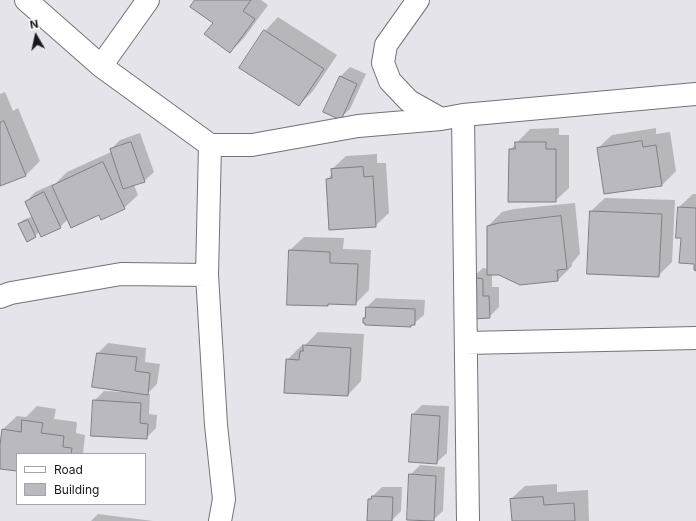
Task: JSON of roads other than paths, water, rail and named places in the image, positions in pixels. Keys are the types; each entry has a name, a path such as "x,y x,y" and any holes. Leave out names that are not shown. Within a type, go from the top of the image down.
{"street":[{"path":"26,0 101,66 210,145 252,145 358,126 696,94"},
{"path":"101,66 148,0"},
{"path":"418,0 386,45 383,63 390,81 409,101 441,119"},
{"path":"463,115 468,521"},
{"path":"210,145 207,275 216,425 224,499 220,521"},
{"path":"0,297 122,274 207,275"},
{"path":"466,343 696,338"}]}
